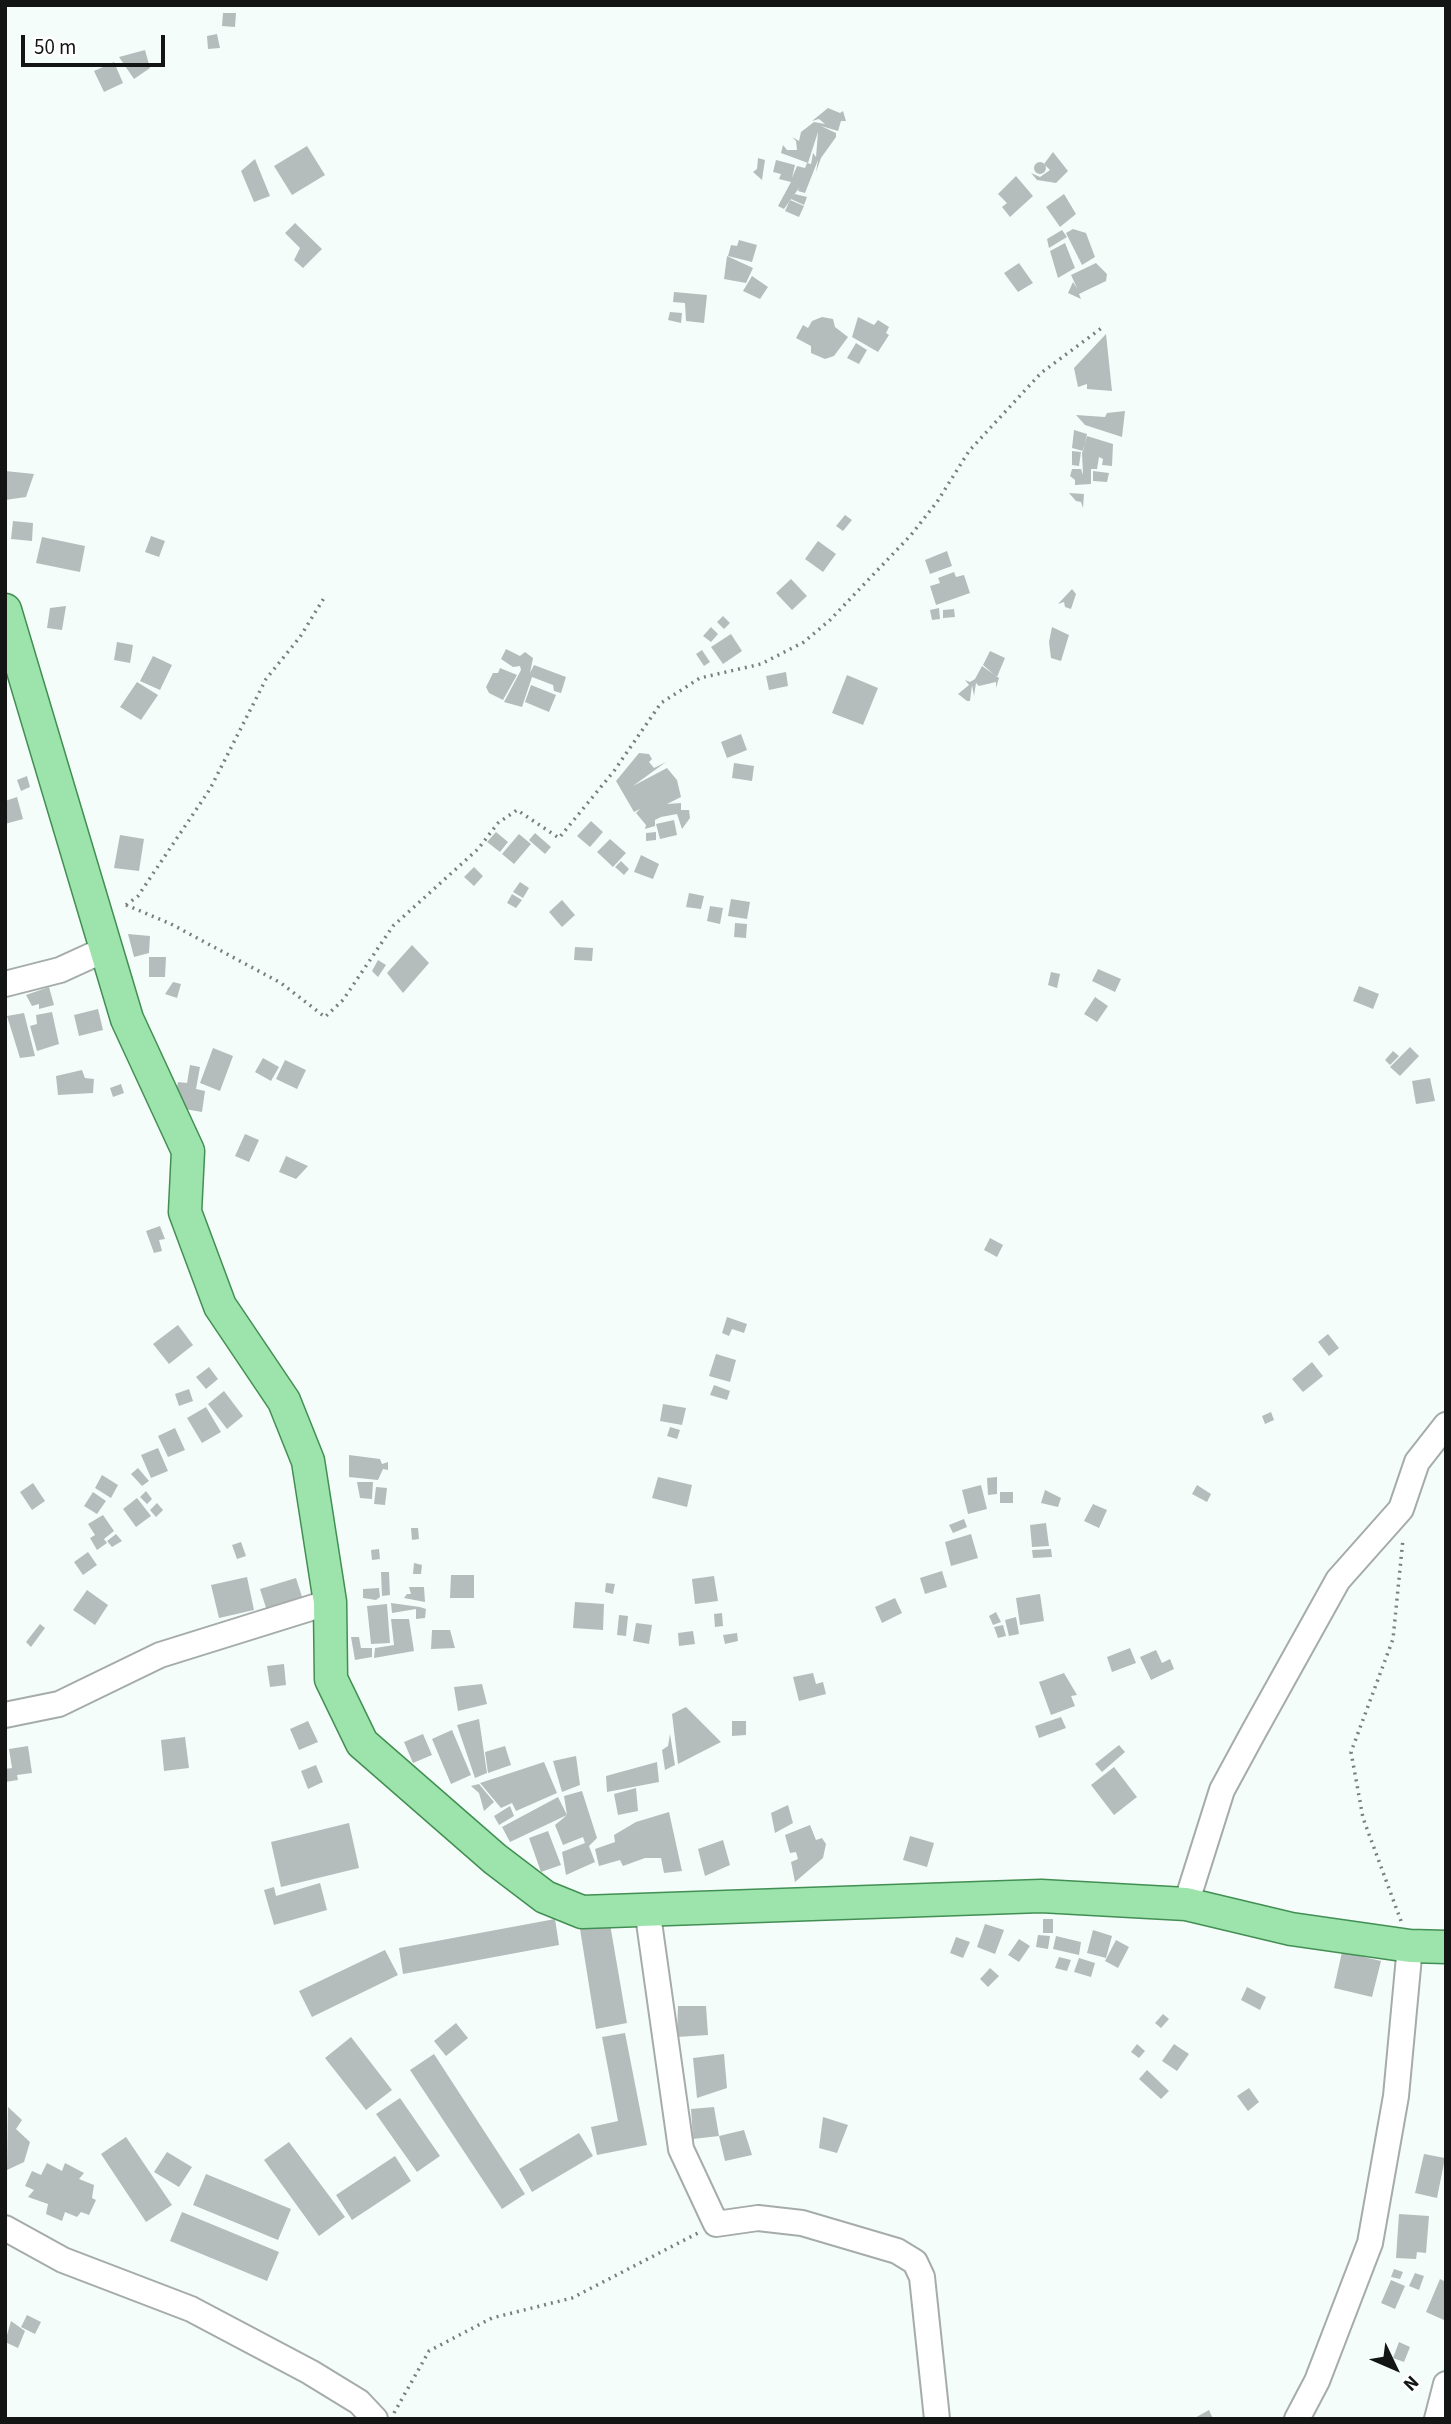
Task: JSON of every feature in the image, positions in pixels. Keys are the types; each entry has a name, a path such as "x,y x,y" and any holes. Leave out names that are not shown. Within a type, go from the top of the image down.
{"main road":[{"path":"5,610 127,1019 188,1151 185,1212 220,1306 284,1401 308,1461 330,1601 331,1679 362,1743 495,1859 545,1897 583,1912 1041,1896 1186,1904 1291,1929 1410,1946 1446,1947"}],"street":[{"path":"5,984 60,970 104,943"},
{"path":"1186,1904 1222,1790 1254,1731 1338,1580 1401,1509 1417,1462 1446,1425"},
{"path":"5,1716 59,1704 160,1656 330,1601"},
{"path":"647,1908 681,2150 716,2224 758,2218 802,2223 897,2251 915,2262 922,2277 937,2419"},
{"path":"1297,2419 1317,2381 1370,2243 1396,2096 1410,1946"},
{"path":"5,2228 63,2260 191,2309 310,2372 359,2402 375,2419"},
{"path":"1437,2419 1446,2384"}],"path":[{"path":"126,905 171,924 281,983 325,1017 343,1000 393,926 478,849 498,823 517,810 559,838 614,771 661,703 700,678 761,664 804,642 830,620 911,535 937,502 969,451 1041,373 1103,327"},
{"path":"104,943 118,911 138,896 210,789 266,679 300,637 324,598"},
{"path":"1401,1509 1404,1549 1397,1578 1393,1639 1350,1752 1363,1818 1410,1946"},
{"path":"392,2419 398,2403 429,2351 492,2318 572,2298 716,2224"}],"building":[{"path":"223,13 236,13 235,27 222,26"},
{"path":"217,34 220,48 208,49 207,36"},
{"path":"145,50 150,68 134,79 119,57"},
{"path":"114,62 123,83 104,92 94,71"},
{"path":"828,108 840,113 843,111 846,121 841,121 838,131 821,126 836,133 836,137 821,158 816,172 818,160 805,193 798,191 799,188 784,209 778,206 791,182 779,179 781,174 773,172 776,160 795,165 792,178 797,166 805,168 807,163 811,164 813,153 816,157 818,132 808,163 781,153 783,145 787,150 797,150 796,141 792,137 799,141 801,132 814,122 825,124 819,119 812,121"},
{"path":"307,146 325,175 292,195 274,166"},
{"path":"1053,152 1068,171 1056,183 1037,180 1031,173 1040,177 1050,170 1044,164"},
{"path":"758,158 765,160 762,180 753,172 757,169"},
{"path":"255,159 270,196 254,202 241,171"},
{"path":"1040,162 1046,168 1040,174 1034,168"},
{"path":"1016,176 1033,196 1010,217 1002,207 1007,203 998,194"},
{"path":"795,194 807,197 804,205 791,199"},
{"path":"1064,194 1076,214 1060,227 1046,207"},
{"path":"790,200 804,206 799,217 785,211"},
{"path":"295,223 322,249 303,268 294,260 300,248 285,233"},
{"path":"1073,229 1086,233 1095,257 1082,265 1066,233"},
{"path":"1062,230 1067,237 1049,248 1047,239"},
{"path":"739,240 757,245 752,262 728,256 731,245 737,246"},
{"path":"1065,243 1075,268 1058,278 1050,251"},
{"path":"727,256 753,268 746,283 724,279"},
{"path":"1019,263 1033,283 1018,292 1004,273"},
{"path":"1096,263 1107,274 1106,281 1079,294 1081,299 1068,293 1073,282 1077,288 1071,275"},
{"path":"752,276 768,287 760,299 743,291"},
{"path":"674,292 707,295 704,323 686,321 685,303 673,302"},
{"path":"670,312 682,313 681,323 668,320"},
{"path":"822,317 833,319 835,327 848,337 834,356 825,359 811,353 811,346 796,338 803,325 808,328 812,321"},
{"path":"858,317 874,325 878,320 889,327 886,333 889,335 878,352 852,337"},
{"path":"1106,334 1112,391 1087,389 1087,384 1078,387 1074,368"},
{"path":"856,343 867,350 859,364 847,358"},
{"path":"1125,411 1122,437 1085,425 1076,415 1105,417 1107,413"},
{"path":"1074,430 1087,434 1083,451 1072,448"},
{"path":"1087,436 1113,444 1112,466 1102,465 1103,459 1099,457 1097,469 1091,469 1091,484 1075,485 1075,480 1070,476 1072,469 1081,469 1083,475 1082,453"},
{"path":"1072,451 1081,452 1079,466 1072,465"},
{"path":"5,471 34,474 26,497 5,500"},
{"path":"1093,471 1109,473 1107,482 1093,481"},
{"path":"1069,493 1084,494 1083,508 1081,502 1076,501"},
{"path":"845,515 852,520 843,531 836,526"},
{"path":"13,521 33,523 32,541 11,539"},
{"path":"151,536 165,541 159,557 145,552"},
{"path":"42,537 85,546 80,572 36,563"},
{"path":"818,541 836,554 823,572 805,559"},
{"path":"947,551 952,566 930,574 925,560"},
{"path":"954,572 956,577 964,575 970,593 936,605 930,586 940,583 938,578"},
{"path":"791,579 807,596 792,610 776,593"},
{"path":"1072,589 1076,594 1071,609 1065,607 1064,602 1058,604"},
{"path":"66,606 62,630 47,628 50,608"},
{"path":"939,608 940,619 932,620 930,610"},
{"path":"954,609 955,617 943,618 943,610"},
{"path":"723,616 730,623 724,629 717,622"},
{"path":"711,627 718,634 711,642 703,636"},
{"path":"1052,627 1069,635 1061,661 1051,658 1049,642"},
{"path":"731,634 742,651 723,664 711,647"},
{"path":"117,642 133,645 130,663 114,660"},
{"path":"506,649 520,656 525,652 533,658 530,673 534,665 566,677 561,693 554,691 553,685 532,677 522,707 504,702 521,670 520,666 513,667 501,659"},
{"path":"702,650 710,662 704,666 696,654"},
{"path":"990,651 1005,658 997,677 983,665"},
{"path":"153,656 172,665 160,690 140,681"},
{"path":"982,666 999,678 996,688 996,682 979,686 976,683 974,696 972,685 970,701 967,701 958,694 969,685 965,680 970,682 975,679"},
{"path":"500,668 517,675 503,700 489,693 486,687 493,673 498,673"},
{"path":"786,672 788,686 769,690 766,676"},
{"path":"847,675 878,688 863,725 832,713"},
{"path":"137,682 158,695 141,720 120,707"},
{"path":"531,685 556,695 549,712 525,702"},
{"path":"741,734 747,750 727,758 721,742"},
{"path":"639,753 649,754 652,759 649,762 654,768 666,762 633,786 667,768 677,780 681,797 667,804 681,803 681,810 689,810 690,818 682,829 677,814 661,817 655,820 655,826 645,829 646,825 636,813 640,809 634,812 616,781"},
{"path":"734,763 754,766 752,781 732,778"},
{"path":"27,776 30,787 21,791 17,780"},
{"path":"17,797 23,819 5,824 5,801"},
{"path":"674,820 677,835 660,839 656,824"},
{"path":"591,821 603,832 590,847 577,836"},
{"path":"496,832 508,842 500,852 487,842"},
{"path":"656,832 656,840 646,841 646,833"},
{"path":"535,833 551,847 545,854 529,840"},
{"path":"519,834 531,844 514,864 502,854"},
{"path":"120,835 144,839 139,871 114,868"},
{"path":"610,839 626,853 613,867 597,852"},
{"path":"641,855 659,864 653,879 634,872"},
{"path":"621,861 629,869 624,875 615,867"},
{"path":"474,867 483,876 474,886 464,877"},
{"path":"520,882 529,888 523,898 513,892"},
{"path":"689,893 704,896 701,909 686,907"},
{"path":"512,894 522,900 516,908 507,903"},
{"path":"731,899 750,902 747,919 728,916"},
{"path":"562,900 575,915 562,927 549,912"},
{"path":"710,906 723,908 720,924 707,921"},
{"path":"735,923 747,924 746,938 734,937"},
{"path":"128,934 150,936 149,953 134,957"},
{"path":"412,945 429,963 403,993 387,973"},
{"path":"575,947 593,948 592,961 574,960"},
{"path":"149,957 166,957 165,977 149,977"},
{"path":"378,960 386,965 378,977 372,971"},
{"path":"1098,969 1121,979 1115,992 1092,981"},
{"path":"1051,972 1060,974 1057,988 1048,985"},
{"path":"173,982 181,984 177,998 165,994"},
{"path":"1359,986 1379,994 1373,1009 1353,1001"},
{"path":"49,987 54,1005 39,1009 39,1004 32,1006 26,995"},
{"path":"1095,997 1108,1006 1097,1022 1084,1014"},
{"path":"98,1009 103,1030 79,1036 74,1015"},
{"path":"52,1012 59,1044 37,1051 30,1026 37,1024 36,1015"},
{"path":"24,1013 35,1056 20,1058 7,1016"},
{"path":"1410,1047 1419,1056 1400,1076 1390,1067"},
{"path":"213,1048 233,1056 220,1091 200,1083"},
{"path":"1393,1051 1399,1056 1390,1065 1385,1060"},
{"path":"263,1058 279,1067 271,1081 255,1072"},
{"path":"285,1060 306,1070 297,1089 276,1079"},
{"path":"190,1065 200,1067 196,1089 205,1091 202,1112 173,1107 178,1082 187,1083"},
{"path":"82,1070 85,1078 94,1079 93,1093 58,1095 56,1076"},
{"path":"1430,1078 1435,1101 1416,1104 1412,1081"},
{"path":"121,1084 124,1093 113,1097 110,1088"},
{"path":"245,1134 259,1140 249,1162 235,1156"},
{"path":"286,1156 308,1166 296,1179 279,1172"},
{"path":"160,1226 165,1239 159,1240 162,1251 154,1253 146,1231"},
{"path":"990,1238 1003,1245 997,1257 984,1250"},
{"path":"727,1317 747,1324 744,1333 732,1329 729,1336 722,1333"},
{"path":"178,1325 193,1345 169,1364 153,1344"},
{"path":"1328,1334 1339,1348 1329,1356 1318,1342"},
{"path":"716,1354 736,1360 730,1382 709,1376"},
{"path":"1312,1362 1323,1376 1303,1392 1292,1379"},
{"path":"209,1367 218,1379 206,1389 196,1377"},
{"path":"714,1385 730,1391 727,1400 710,1395"},
{"path":"189,1389 193,1401 179,1406 175,1394"},
{"path":"224,1391 243,1416 227,1429 208,1404"},
{"path":"663,1404 686,1408 682,1425 660,1421"},
{"path":"206,1407 221,1432 202,1443 187,1418"},
{"path":"1271,1412 1274,1420 1265,1424 1262,1416"},
{"path":"670,1427 680,1430 677,1439 667,1436"},
{"path":"175,1428 185,1450 168,1457 158,1436"},
{"path":"158,1448 168,1471 151,1478 141,1455"},
{"path":"349,1455 380,1459 382,1464 388,1462 388,1470 383,1469 378,1480 349,1477"},
{"path":"138,1468 149,1481 142,1486 131,1474"},
{"path":"102,1475 118,1485 111,1498 95,1488"},
{"path":"658,1477 692,1485 687,1507 652,1498"},
{"path":"997,1477 997,1494 988,1495 987,1478"},
{"path":"357,1482 373,1482 372,1499 360,1498"},
{"path":"33,1483 45,1501 32,1510 20,1492"},
{"path":"981,1485 987,1509 968,1514 962,1490"},
{"path":"1197,1485 1211,1494 1207,1502 1192,1494"},
{"path":"376,1487 387,1488 385,1505 374,1504"},
{"path":"1045,1490 1061,1498 1058,1507 1041,1503"},
{"path":"146,1491 152,1499 147,1504 140,1497"},
{"path":"93,1492 106,1501 97,1514 84,1506"},
{"path":"1000,1492 1013,1492 1013,1503 1000,1503"},
{"path":"137,1498 151,1516 136,1527 123,1509"},
{"path":"157,1503 163,1510 156,1517 150,1510"},
{"path":"1093,1504 1107,1510 1099,1528 1084,1521"},
{"path":"103,1515 114,1531 104,1539 107,1543 97,1550 90,1538 95,1535 88,1524"},
{"path":"964,1519 967,1527 953,1533 949,1525"},
{"path":"1046,1523 1049,1546 1032,1547 1030,1525"},
{"path":"411,1528 418,1528 419,1539 412,1540"},
{"path":"116,1534 122,1541 112,1547 107,1541"},
{"path":"971,1534 978,1558 951,1566 945,1542"},
{"path":"241,1542 246,1556 237,1559 232,1545"},
{"path":"379,1549 380,1559 372,1560 371,1550"},
{"path":"1051,1549 1052,1557 1033,1558 1032,1550"},
{"path":"88,1552 97,1565 83,1575 74,1562"},
{"path":"414,1563 422,1565 421,1574 413,1574"},
{"path":"942,1571 947,1587 925,1594 920,1578"},
{"path":"381,1572 389,1572 390,1595 382,1596"},
{"path":"451,1575 474,1575 474,1598 450,1598"},
{"path":"714,1576 718,1601 695,1604 692,1579"},
{"path":"247,1577 254,1610 219,1618 211,1585"},
{"path":"296,1578 304,1603 268,1614 260,1589"},
{"path":"606,1583 615,1584 613,1594 605,1592"},
{"path":"409,1587 424,1587 425,1602 404,1598 411,1594"},
{"path":"379,1588 380,1597 376,1600 363,1598 363,1589"},
{"path":"87,1590 108,1605 95,1625 73,1610"},
{"path":"1040,1594 1044,1621 1020,1625 1016,1598"},
{"path":"895,1598 902,1613 882,1623 875,1607"},
{"path":"575,1602 604,1604 603,1630 573,1628"},
{"path":"391,1603 426,1609 425,1618 416,1619 416,1609 392,1613"},
{"path":"387,1604 390,1643 371,1644 367,1606"},
{"path":"996,1612 1001,1622 993,1625 989,1616"},
{"path":"722,1613 723,1626 715,1627 714,1614"},
{"path":"619,1615 628,1616 626,1636 617,1635"},
{"path":"1016,1617 1019,1634 1009,1636 1005,1620"},
{"path":"391,1619 409,1619 414,1651 374,1658 375,1648 394,1645"},
{"path":"636,1623 652,1625 649,1644 633,1641"},
{"path":"40,1624 45,1628 31,1647 26,1642"},
{"path":"1003,1625 1006,1636 998,1638 994,1627"},
{"path":"432,1630 450,1630 455,1648 431,1649"},
{"path":"693,1631 695,1644 679,1646 678,1633"},
{"path":"737,1633 738,1641 725,1644 723,1635"},
{"path":"351,1637 359,1637 361,1648 372,1648 372,1657 355,1660"},
{"path":"1130,1648 1136,1663 1112,1672 1107,1657"},
{"path":"1156,1650 1162,1663 1170,1659 1174,1669 1151,1680 1140,1657"},
{"path":"284,1664 286,1685 270,1687 267,1666"},
{"path":"813,1673 816,1684 823,1682 826,1694 799,1701 793,1677"},
{"path":"1064,1673 1077,1695 1071,1696 1075,1706 1051,1715 1039,1682"},
{"path":"482,1684 487,1704 458,1711 454,1687"},
{"path":"686,1707 721,1742 678,1764 672,1714"},
{"path":"1061,1717 1066,1728 1039,1738 1035,1726"},
{"path":"479,1719 487,1773 475,1778 457,1725"},
{"path":"308,1721 318,1742 299,1750 290,1729"},
{"path":"732,1721 746,1721 746,1735 732,1736"},
{"path":"452,1730 471,1775 451,1784 432,1739"},
{"path":"423,1734 432,1755 413,1763 404,1742"},
{"path":"670,1734 675,1765 665,1770 662,1750 668,1746"},
{"path":"185,1737 189,1768 164,1771 161,1740"},
{"path":"1119,1745 1125,1752 1102,1772 1095,1764"},
{"path":"28,1746 32,1773 17,1775 18,1780 5,1782 5,1769 12,1768 9,1749"},
{"path":"505,1746 511,1765 488,1773 485,1752"},
{"path":"576,1756 580,1785 562,1792 553,1761"},
{"path":"544,1762 557,1793 516,1811 512,1803 501,1808 480,1783"},
{"path":"657,1762 659,1782 607,1792 606,1776"},
{"path":"316,1765 323,1782 308,1789 301,1771"},
{"path":"1114,1767 1137,1797 1114,1815 1091,1785"},
{"path":"479,1784 494,1802 484,1811 479,1793 471,1786"},
{"path":"636,1788 638,1811 618,1815 614,1794"},
{"path":"582,1791 597,1838 589,1846 595,1862 566,1875 562,1852 585,1843 583,1837 563,1845 555,1825 567,1815 564,1796"},
{"path":"558,1797 567,1815 510,1842 502,1827"},
{"path":"788,1805 793,1823 775,1833 771,1813"},
{"path":"510,1806 514,1816 499,1825 494,1816"},
{"path":"669,1812 682,1871 664,1873 661,1858 645,1858 623,1866 620,1860 599,1866 595,1849 615,1842 614,1835 636,1822"},
{"path":"349,1823 359,1868 281,1887 271,1842"},
{"path":"810,1825 816,1840 822,1838 826,1844 823,1858 795,1882 791,1862 798,1859 796,1852 790,1853 785,1835"},
{"path":"548,1831 561,1865 541,1872 529,1838"},
{"path":"910,1836 934,1843 927,1867 903,1860"},
{"path":"723,1840 730,1865 705,1876 698,1849"},
{"path":"320,1883 327,1910 274,1925 264,1890 274,1887 276,1896"},
{"path":"555,1919 559,1945 403,1974 399,1948"},
{"path":"1043,1919 1053,1919 1053,1933 1043,1933"},
{"path":"610,1924 627,2023 596,2029 580,1929"},
{"path":"985,1924 1004,1930 995,1954 977,1947"},
{"path":"1093,1930 1112,1936 1106,1958 1087,1953"},
{"path":"1038,1935 1050,1936 1048,1949 1036,1947"},
{"path":"1056,1936 1081,1942 1079,1955 1053,1949"},
{"path":"956,1937 970,1942 963,1958 950,1953"},
{"path":"1019,1939 1030,1946 1019,1962 1008,1955"},
{"path":"1116,1940 1129,1947 1118,1968 1105,1961"},
{"path":"385,1950 398,1975 312,2017 299,1991"},
{"path":"1342,1952 1381,1961 1372,1997 1334,1988"},
{"path":"1059,1957 1071,1960 1067,1971 1055,1968"},
{"path":"1079,1958 1095,1963 1091,1977 1074,1972"},
{"path":"990,1968 999,1976 988,1987 980,1979"},
{"path":"1247,1987 1266,1997 1260,2010 1241,2000"},
{"path":"678,2006 706,2006 708,2035 677,2037"},
{"path":"1163,2014 1169,2019 1161,2028 1155,2023"},
{"path":"456,2023 468,2038 446,2056 434,2041"},
{"path":"625,2033 647,2145 597,2155 591,2127 618,2121 602,2037"},
{"path":"351,2037 392,2090 366,2110 325,2058"},
{"path":"1137,2044 1145,2051 1139,2058 1131,2052"},
{"path":"1174,2044 1189,2054 1177,2071 1162,2061"},
{"path":"434,2054 525,2194 502,2209 410,2070"},
{"path":"724,2054 727,2088 697,2098 693,2058"},
{"path":"1147,2070 1169,2091 1161,2099 1139,2079"},
{"path":"1249,2088 1259,2102 1248,2111 1237,2096"},
{"path":"400,2098 440,2156 417,2172 376,2114"},
{"path":"8,2107 22,2120 16,2129 30,2142 24,2162 7,2170"},
{"path":"714,2107 719,2136 693,2139 691,2109"},
{"path":"823,2117 848,2125 837,2153 819,2148"},
{"path":"744,2130 752,2155 725,2161 719,2136"},
{"path":"579,2133 593,2156 532,2192 519,2169"},
{"path":"126,2137 172,2205 146,2222 101,2154"},
{"path":"289,2142 345,2217 319,2236 264,2160"},
{"path":"167,2152 192,2167 179,2187 154,2172"},
{"path":"1424,2154 1445,2158 1437,2198 1415,2193"},
{"path":"395,2156 411,2181 352,2220 336,2195"},
{"path":"47,2163 62,2171 65,2163 84,2173 79,2179 94,2185 92,2198 96,2200 89,2215 81,2212 77,2217 65,2212 62,2221 46,2214 48,2204 28,2197 34,2190 25,2186 32,2171 41,2175"},
{"path":"206,2174 291,2209 278,2240 193,2205"},
{"path":"182,2212 279,2252 267,2281 170,2241"},
{"path":"1399,2214 1429,2216 1426,2253 1417,2252 1416,2259 1396,2258"},
{"path":"1394,2269 1403,2272 1400,2279 1391,2277"},
{"path":"1415,2273 1424,2276 1419,2290 1409,2286"},
{"path":"1440,2279 1446,2282 1444,2320 1426,2312"},
{"path":"1391,2280 1405,2286 1395,2309 1381,2303"},
{"path":"27,2315 41,2322 35,2334 21,2327"},
{"path":"11,2321 25,2331 18,2348 5,2342"},
{"path":"1399,2342 1410,2347 1404,2362 1393,2358"},
{"path":"1209,2410 1213,2419 1193,2419"}]}
